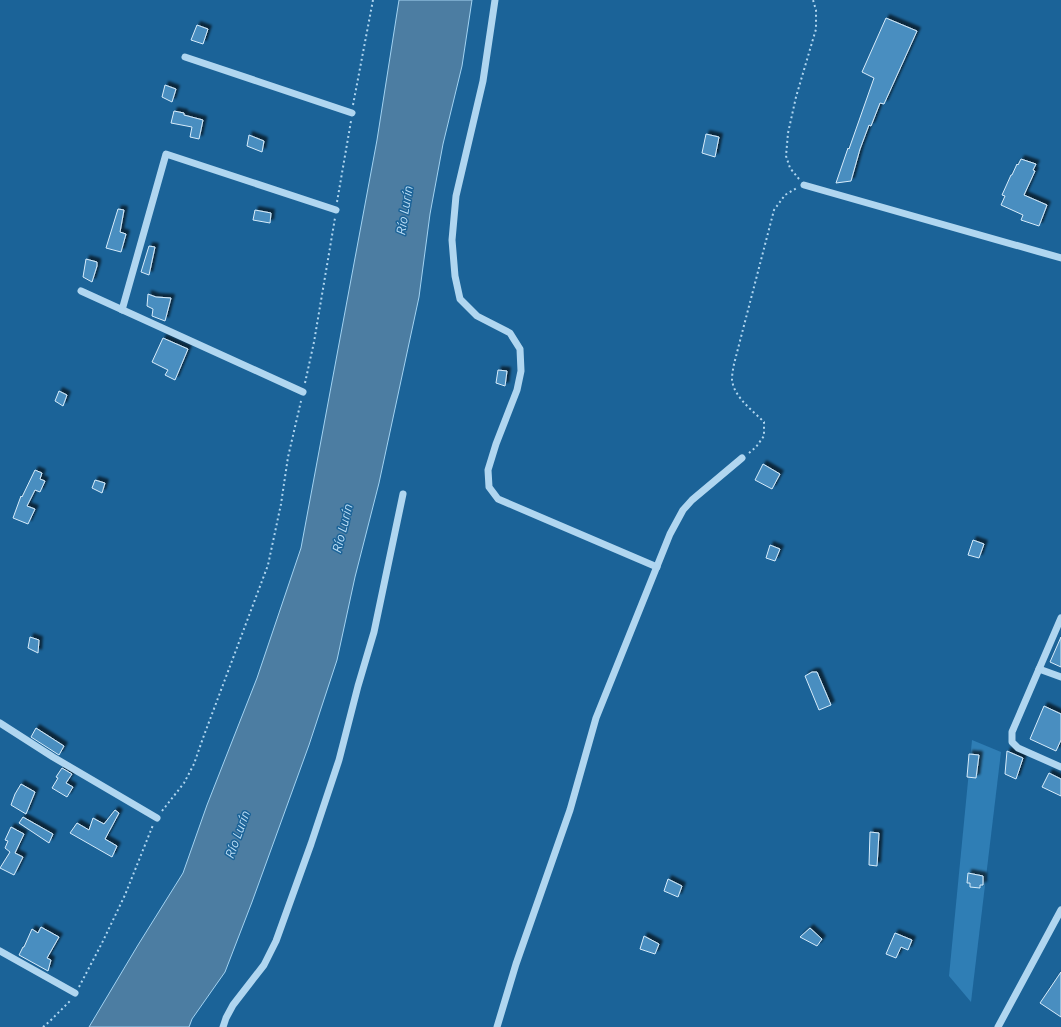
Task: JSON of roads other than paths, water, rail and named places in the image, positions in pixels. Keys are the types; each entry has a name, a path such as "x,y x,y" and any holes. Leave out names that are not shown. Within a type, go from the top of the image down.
{"street":[{"path":"495,0 483,81 456,196 452,240 460,299 477,316 510,333 520,349 521,371 517,390 496,444 488,470 489,488 498,499 656,567"},
{"path":"185,57 352,113"},
{"path":"122,310 166,154 336,210"},
{"path":"804,184 1061,258"},
{"path":"80,291 303,392"},
{"path":"497,1027 516,964 570,810 596,718 670,534 683,510 692,500 742,458"},
{"path":"223,1027 233,1005 264,965 276,941 314,837 339,760 374,632 403,494"},
{"path":"1061,618 1012,732 1012,742 1018,748 1061,767"},
{"path":"1039,669 1061,677"},
{"path":"0,723 53,757 157,818"},
{"path":"998,1027 1061,910"},
{"path":"0,950 75,993"}],"water":[{"name":"Río Lurín","path":"399,0 472,0 462,66 443,144 430,214 419,297 379,483 355,577 337,660 309,745 225,972 192,1019 189,1027 89,1027 183,873 207,805 257,678 301,548 377,140"}]}
